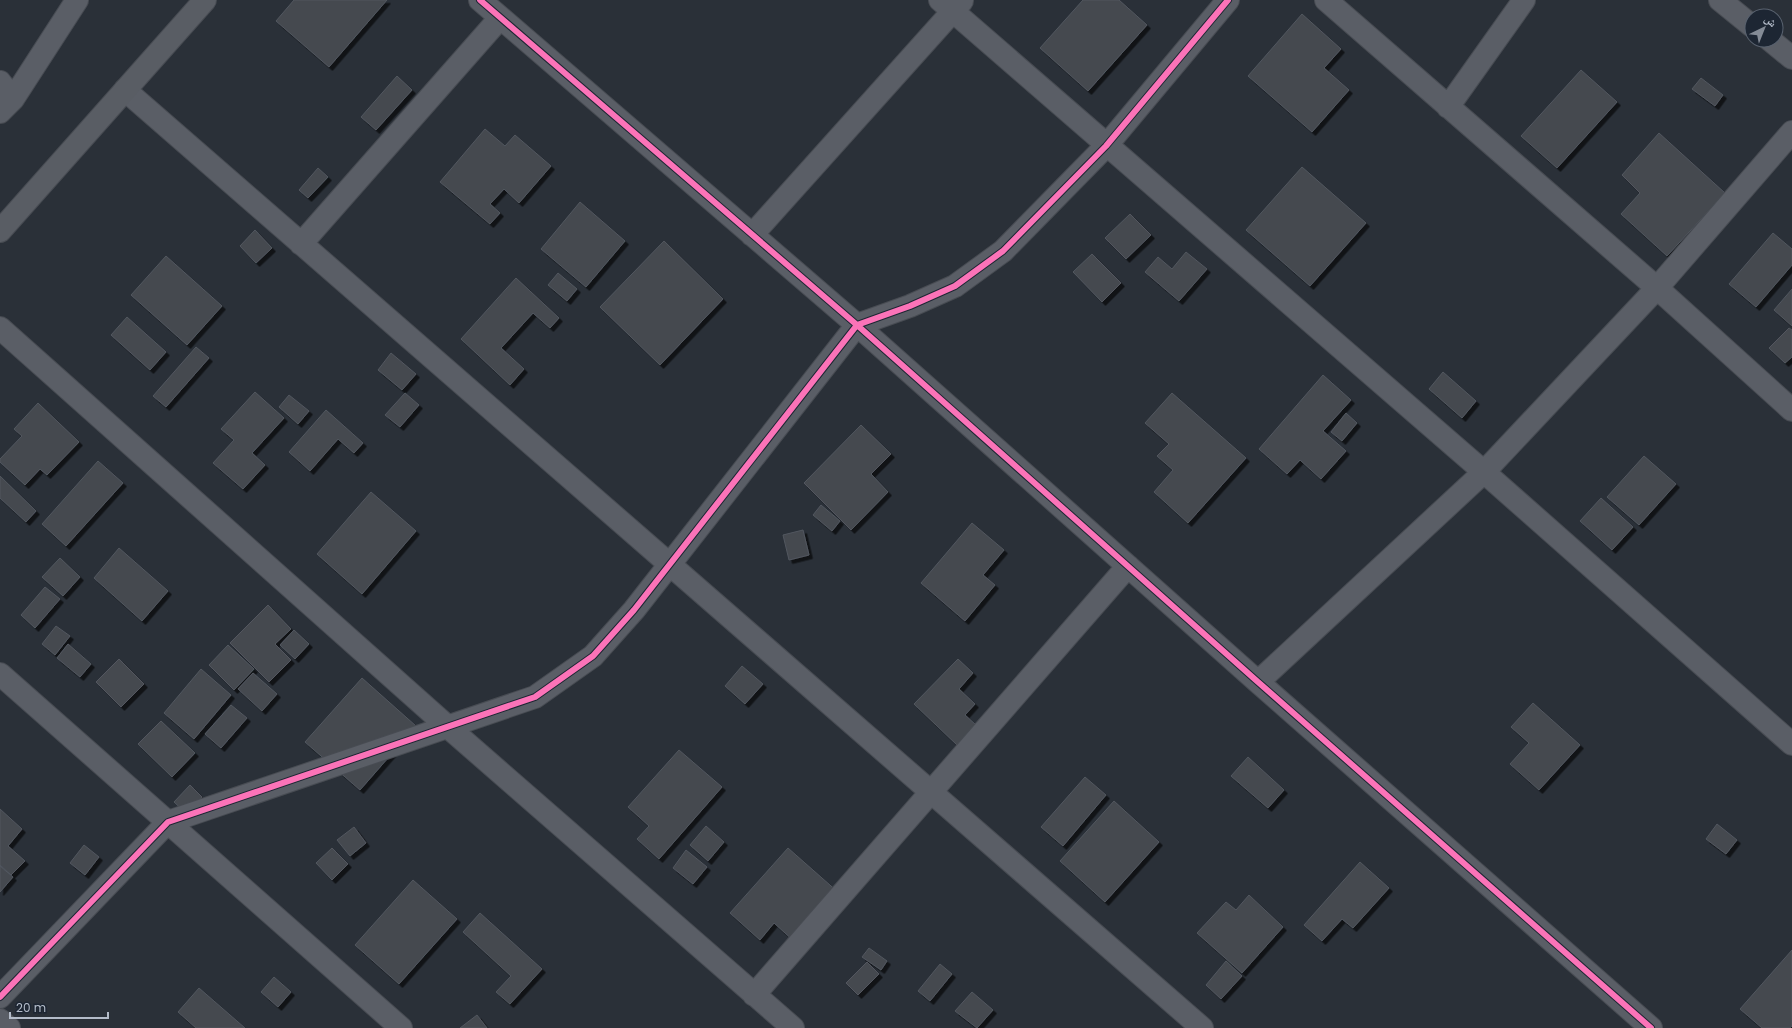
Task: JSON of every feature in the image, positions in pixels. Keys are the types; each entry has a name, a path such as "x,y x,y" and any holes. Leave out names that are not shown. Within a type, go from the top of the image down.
{"street":[{"path":"7,106 78,0"},
{"path":"0,231 205,0"},
{"path":"480,0 857,325 1258,682 1651,1028"},
{"path":"0,997 168,822 535,697 593,656 634,610 857,325 910,306 955,286 1003,251 1106,146 1228,0"},
{"path":"1326,0 1657,288 1792,410"},
{"path":"1448,107 1524,0"},
{"path":"1720,0 1744,20"},
{"path":"752,235 952,4 1106,146 1484,472 1792,744"},
{"path":"301,244 500,18"},
{"path":"1780,48 1792,58"},
{"path":"0,82 7,106"},
{"path":"125,90 1202,1028"},
{"path":"1258,682 1484,472 1657,288 1792,132"},
{"path":"0,328 448,727 793,1028"},
{"path":"754,995 1128,566"},
{"path":"0,674 401,1028"},
{"path":"0,1020 9,1028"}],"building":[{"path":"294,0 387,0 329,67 276,21"},
{"path":"1083,0 1119,0 1147,25 1088,91 1040,48"},
{"path":"1302,14 1341,49 1324,68 1349,90 1312,132 1248,76"},
{"path":"1581,70 1617,102 1557,168 1521,136"},
{"path":"397,76 412,90 376,130 361,117"},
{"path":"1701,78 1723,95 1715,106 1692,89"},
{"path":"485,129 505,146 515,135 551,166 519,203 504,189 490,204 500,213 490,224 440,182"},
{"path":"1659,133 1725,193 1667,256 1621,214 1640,193 1622,175"},
{"path":"1302,167 1366,223 1310,286 1246,230"},
{"path":"318,168 328,177 308,198 299,190"},
{"path":"580,202 625,241 586,287 541,249"},
{"path":"1130,214 1151,235 1126,259 1105,238"},
{"path":"255,230 272,248 256,263 240,246"},
{"path":"1773,233 1792,249 1792,265 1756,307 1729,284"},
{"path":"664,241 723,299 660,365 600,307"},
{"path":"1186,252 1207,269 1179,301 1145,272 1158,257 1172,269"},
{"path":"1092,254 1121,283 1102,302 1073,272"},
{"path":"166,256 222,306 187,345 131,295"},
{"path":"558,273 577,289 567,301 548,285"},
{"path":"516,278 559,318 550,328 533,313 501,348 524,369 510,385 461,339"},
{"path":"1792,289 1792,326 1774,310"},
{"path":"127,317 166,352 150,370 111,335"},
{"path":"1789,328 1792,330 1792,357 1785,363 1769,348"},
{"path":"196,347 209,358 166,407 153,396"},
{"path":"391,353 416,374 402,390 378,370"},
{"path":"1443,372 1476,401 1462,418 1429,389"},
{"path":"1323,375 1351,400 1323,431 1346,451 1321,479 1300,460 1287,474 1259,449"},
{"path":"255,392 284,418 252,453 265,465 243,489 213,463 234,440 221,429"},
{"path":"405,393 419,405 400,427 385,415"},
{"path":"1172,393 1246,458 1188,523 1154,492 1173,470 1157,456 1169,444 1145,423"},
{"path":"289,395 309,411 298,424 279,407"},
{"path":"38,403 79,442 47,475 40,469 25,485 0,462 0,459 22,436 14,429"},
{"path":"326,410 363,443 354,453 338,439 310,471 289,452"},
{"path":"1346,413 1357,423 1342,441 1331,432"},
{"path":"861,425 891,454 871,474 888,492 851,530 804,483"},
{"path":"1644,456 1676,484 1639,525 1607,497"},
{"path":"98,461 123,483 66,546 42,524"},
{"path":"0,476 36,511 26,522 0,498"},
{"path":"371,492 416,531 362,594 317,554"},
{"path":"1601,498 1633,527 1612,550 1580,521"},
{"path":"821,505 840,521 832,531 813,515"},
{"path":"972,523 1004,550 983,575 995,585 965,621 921,583"},
{"path":"803,530 809,555 789,560 783,535"},
{"path":"119,548 168,591 142,621 94,578"},
{"path":"60,558 80,577 63,596 42,577"},
{"path":"45,587 60,599 35,628 21,615"},
{"path":"268,605 291,629 275,644 291,660 269,682 230,643"},
{"path":"56,626 70,636 55,655 42,644"},
{"path":"294,630 309,644 295,659 280,645"},
{"path":"68,644 91,664 80,677 57,658"},
{"path":"228,645 254,669 234,690 209,665"},
{"path":"119,659 144,684 121,707 96,682"},
{"path":"958,659 973,673 959,689 975,704 965,715 976,725 957,745 914,704"},
{"path":"742,666 763,684 745,704 725,686"},
{"path":"201,669 231,695 194,739 164,713"},
{"path":"253,673 277,694 262,711 238,689"},
{"path":"362,678 416,726 360,790 305,742"},
{"path":"1533,703 1580,745 1539,790 1510,764 1529,743 1511,727"},
{"path":"231,705 247,718 221,748 205,734"},
{"path":"161,721 195,753 172,777 138,744"},
{"path":"679,750 722,787 659,859 637,839 649,826 628,807"},
{"path":"1248,757 1284,790 1268,808 1231,776"},
{"path":"1085,777 1106,795 1063,846 1041,827"},
{"path":"190,785 202,797 187,814 174,802"},
{"path":"1114,801 1159,842 1105,902 1060,861"},
{"path":"0,809 22,829 8,846 25,861 11,875 0,865"},
{"path":"1717,824 1737,840 1726,854 1706,839"},
{"path":"706,826 724,842 708,861 690,845"},
{"path":"354,827 366,843 350,856 337,840"},
{"path":"84,845 99,857 85,875 70,863"},
{"path":"332,848 348,864 332,880 316,863"},
{"path":"788,848 839,893 795,942 774,923 760,940 730,913"},
{"path":"686,850 707,867 693,884 673,868"},
{"path":"1360,862 1389,888 1353,928 1342,919 1322,941 1304,925"},
{"path":"0,866 13,877 0,892"},
{"path":"413,880 457,919 399,984 355,945"},
{"path":"1249,895 1283,927 1242,973 1197,933 1226,902 1236,910"},
{"path":"480,913 542,969 510,1004 496,992 511,976 463,932"},
{"path":"869,948 887,961 881,970 862,957"},
{"path":"1792,950 1792,1026 1790,1028 1762,1028 1740,1009"},
{"path":"1226,961 1242,976 1221,999 1206,985"},
{"path":"867,962 879,974 858,995 846,983"},
{"path":"940,964 952,974 930,1001 918,991"},
{"path":"274,977 291,992 278,1007 261,992"},
{"path":"199,988 245,1028 196,1028 178,1012"},
{"path":"972,992 993,1010 977,1028 955,1011"},
{"path":"477,1015 487,1028 460,1028"}],"cycle path":[{"path":"480,0 857,325 1258,682 1651,1028"},
{"path":"0,997 168,822 535,697 593,656 634,610 857,325 910,306 955,286 1003,251 1106,146 1228,0"}]}
